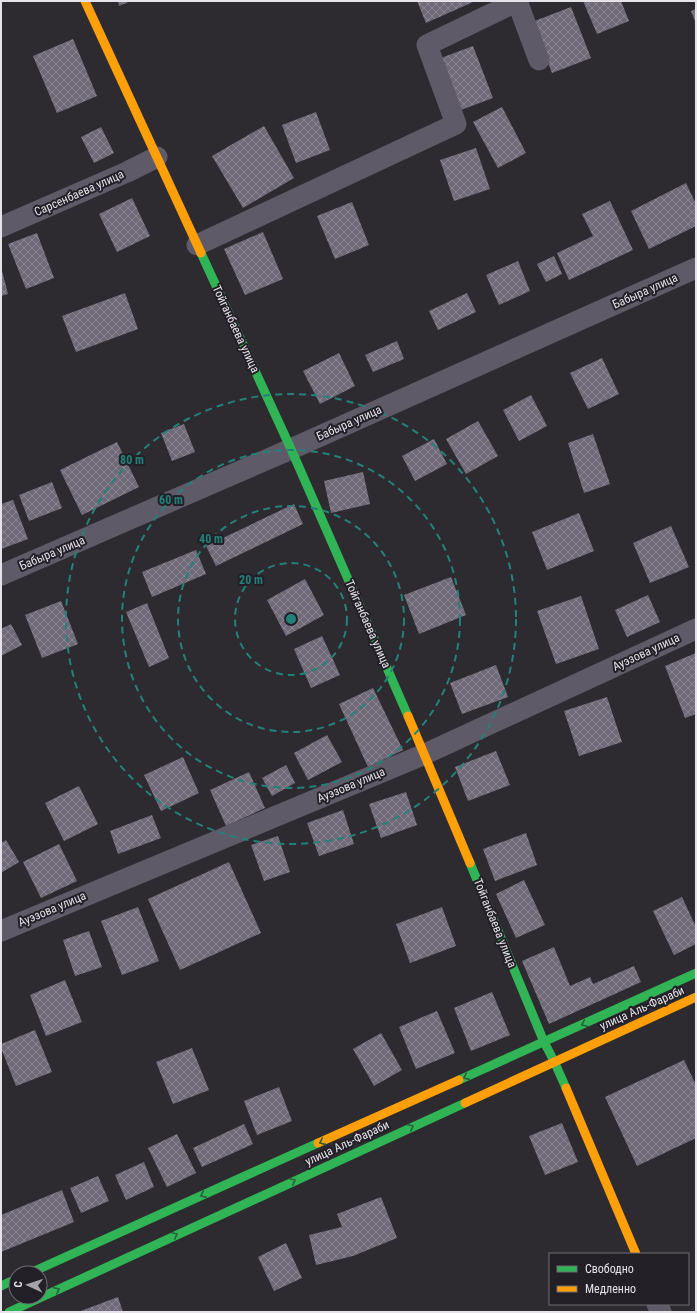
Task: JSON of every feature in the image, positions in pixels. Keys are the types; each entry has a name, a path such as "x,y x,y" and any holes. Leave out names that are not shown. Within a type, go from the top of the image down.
{"main road":[{"name":"Тойганбаева улица","path":"85,1 291,449 425,754 544,1042 554,1061 636,1253"},
{"name":"улица Аль-Фараби","path":"48,1265 696,973"},
{"name":"улица Аль-Фараби","path":"9,1312 696,996"}],"street":[{"path":"197,245 456,124 427,45 517,1 539,60"},
{"name":"Сарсенбаева улица","path":"1,227 127,172 157,157"},
{"name":"Бабыра улица","path":"1,575 291,449 696,268"},
{"name":"Ауэзова улица","path":"1,931 425,754 696,629"}],"building":[{"path":"118,1 131,1 119,6"},
{"path":"417,1 472,1 473,2 426,23"},
{"path":"583,1 621,1 629,21 597,34"},
{"path":"571,7 591,58 552,73 532,22"},
{"path":"696,9 696,24 691,11"},
{"path":"73,39 97,96 57,113 33,56"},
{"path":"473,46 493,98 461,110 441,58"},
{"path":"502,107 526,153 498,168 473,122"},
{"path":"316,112 330,150 296,163 282,125"},
{"path":"264,126 294,178 243,208 212,156"},
{"path":"101,127 114,153 94,163 81,137"},
{"path":"476,148 490,189 454,201 440,160"},
{"path":"686,183 696,204 696,226 649,249 631,211"},
{"path":"132,198 150,236 117,252 99,214"},
{"path":"610,201 633,250 569,280 557,253 593,236 582,214"},
{"path":"352,202 369,245 335,259 317,216"},
{"path":"263,232 283,279 245,295 224,249"},
{"path":"37,233 54,278 26,289 8,244"},
{"path":"554,256 562,274 546,282 537,264"},
{"path":"518,261 530,291 499,305 486,275"},
{"path":"1,267 8,294 1,296"},
{"path":"125,293 138,329 76,352 62,316"},
{"path":"467,293 476,312 438,330 429,311"},
{"path":"397,341 404,359 373,372 365,355"},
{"path":"339,353 355,386 320,404 303,371"},
{"path":"602,358 619,394 588,409 570,373"},
{"path":"531,395 547,426 519,441 503,410"},
{"path":"478,421 498,456 466,474 446,439"},
{"path":"184,424 195,452 172,461 161,433"},
{"path":"593,434 610,484 584,493 568,443"},
{"path":"434,439 447,464 415,481 402,456"},
{"path":"117,442 139,487 82,515 60,470"},
{"path":"363,472 370,504 331,513 324,481"},
{"path":"52,482 62,508 29,521 19,495"},
{"path":"13,500 28,539 1,549 1,504"},
{"path":"294,504 303,524 216,566 206,546"},
{"path":"579,513 594,551 547,570 532,532"},
{"path":"671,526 689,567 650,583 633,543"},
{"path":"196,550 206,574 152,597 142,572"},
{"path":"451,577 466,615 419,634 404,595"},
{"path":"305,579 324,615 286,636 267,600"},
{"path":"648,595 660,622 627,637 615,610"},
{"path":"581,596 599,649 556,664 537,611"},
{"path":"61,601 78,644 42,658 25,615"},
{"path":"147,603 169,658 149,667 126,612"},
{"path":"11,624 22,645 1,656 1,629"},
{"path":"322,636 340,675 311,688 294,649"},
{"path":"696,653 696,714 685,718 665,666"},
{"path":"496,665 508,697 462,714 450,683"},
{"path":"373,688 403,750 368,767 339,704"},
{"path":"607,697 622,742 579,756 564,711"},
{"path":"327,735 342,762 308,780 294,753"},
{"path":"496,751 510,785 468,801 455,767"},
{"path":"183,757 199,793 161,811 144,775"},
{"path":"286,765 295,783 272,796 262,778"},
{"path":"249,772 265,808 226,826 210,790"},
{"path":"79,786 98,824 64,841 45,803"},
{"path":"406,792 417,825 381,838 369,804"},
{"path":"343,810 354,844 319,856 307,823"},
{"path":"152,815 161,838 118,854 110,831"},
{"path":"526,833 537,865 495,881 483,849"},
{"path":"278,836 290,872 264,881 251,845"},
{"path":"6,840 19,862 1,873 1,843"},
{"path":"59,844 77,881 41,898 23,862"},
{"path":"229,862 261,933 180,970 148,899"},
{"path":"524,880 545,925 516,938 496,894"},
{"path":"682,897 696,927 696,944 674,955 653,911"},
{"path":"138,907 159,961 122,975 101,921"},
{"path":"442,907 456,946 410,963 396,924"},
{"path":"89,931 102,967 75,976 63,940"},
{"path":"554,947 570,986 590,977 593,984 634,966 641,982 549,1024 522,961"},
{"path":"65,980 82,1022 46,1036 30,995"},
{"path":"492,992 510,1035 471,1051 454,1008"},
{"path":"437,1011 455,1053 416,1069 399,1027"},
{"path":"35,1030 52,1072 16,1086 1,1048 1,1044"},
{"path":"381,1033 402,1070 374,1086 353,1049"},
{"path":"192,1048 209,1090 173,1104 156,1062"},
{"path":"684,1060 696,1085 696,1138 637,1166 605,1097"},
{"path":"279,1087 292,1121 257,1135 244,1101"},
{"path":"562,1123 578,1162 545,1175 529,1136"},
{"path":"244,1124 253,1144 202,1167 193,1148"},
{"path":"177,1134 196,1173 167,1187 148,1148"},
{"path":"144,1162 154,1187 126,1200 115,1175"},
{"path":"98,1176 109,1201 81,1213 70,1188"},
{"path":"62,1190 74,1222 1,1252 1,1215"},
{"path":"381,1197 397,1238 353,1256 316,1265 309,1235 342,1227 337,1214"},
{"path":"286,1243 302,1278 274,1291 258,1257"},
{"path":"118,1297 123,1312 78,1312"}],"traffic: fast":[{"path":"201,253 291,449 408,716"},
{"path":"470,863 544,1042 566,1088"},
{"path":"459,1080 696,973"},
{"path":"9,1312 465,1103"},
{"path":"48,1265 318,1143"},
{"path":"1,1286 8,1283"}],"traffic: slow":[{"path":"85,1 201,253"},
{"path":"408,716 470,863"},
{"path":"465,1103 696,997"},
{"path":"318,1143 459,1080"},
{"path":"566,1088 636,1253"}]}
